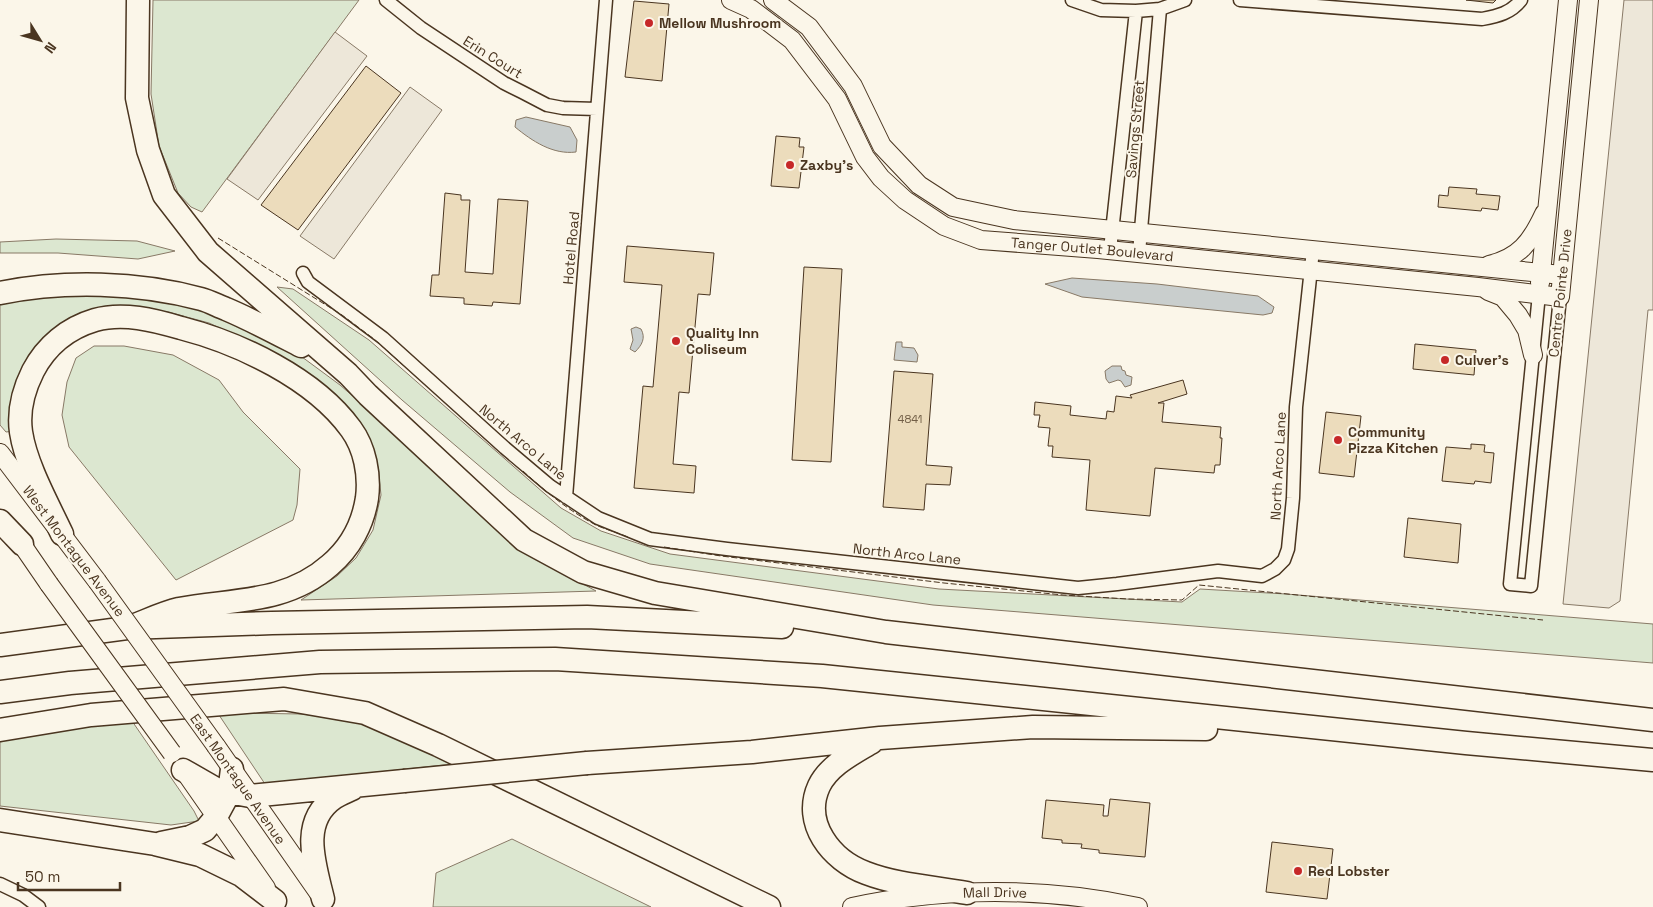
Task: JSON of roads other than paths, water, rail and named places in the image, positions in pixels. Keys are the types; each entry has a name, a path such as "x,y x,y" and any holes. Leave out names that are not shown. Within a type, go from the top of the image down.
{"highway":[{"path":"138,0 137,98 148,150 164,194 208,252 348,374 368,395 524,540 583,572 655,593 886,632 1653,720"},
{"path":"0,293 99,283 160,290 202,299 256,321 302,347 368,395"},
{"path":"62,534 32,470 21,432 21,403 29,380 40,358 56,341 76,327 96,319 116,317 158,322 208,335 233,344 258,356 305,386 325,402 352,430 361,447 366,466 368,487 365,509 356,533 346,550 329,566 309,580 286,591 253,600 178,610 127,628"},
{"path":"0,521 22,544"},
{"path":"0,645 127,628 272,623 587,617 886,632"},
{"path":"0,692 70,683 320,662 555,659 822,676 1653,760"},
{"path":"0,730 91,715 284,699 364,713 438,745 769,907"},
{"path":"1518,704 1653,711"},
{"path":"178,762 218,790 240,795 360,786 587,764 752,752 880,738 1033,727 1347,730"},
{"path":"880,738 854,752 836,766 820,785 815,802 814,817 819,832 835,854 864,872 887,880 967,893"},
{"path":"232,769 240,795"},
{"path":"326,903 313,858 313,828 322,810 334,798 360,786"},
{"path":"155,844 190,837 205,830 240,795"},
{"path":"0,820 155,844 200,855 241,875 277,904"}],"street":[{"name":"Erin Court","path":"386,0 421,28 510,86 547,105 562,108 597,109"},
{"name":"Hotel Road","path":"566,497 606,0"},
{"name":"Tanger Outlet Boulevard","path":"731,0 751,9 792,40 837,99 865,157 881,178 905,200 944,226 981,240 1110,250 1560,297"},
{"name":"Tanger Outlet Boulevard","path":"773,0 809,27 853,86 882,146 919,185 953,208 1014,220 1562,275"},
{"path":"1072,0 1136,11 1160,9 1185,0"},
{"path":"1240,0 1482,19 1499,16 1514,9 1521,0"},
{"path":"1408,13 1409,0"},
{"name":"Centre Pointe Drive","path":"1568,0 1510,584 1531,586 1589,0"},
{"name":"Savings Street","path":"1139,253 1160,9"},
{"name":"Savings Street","path":"1110,250 1136,11"},
{"path":"1481,266 1498,263 1512,257 1523,248 1537,230 1548,206"},
{"name":"North Arco Lane","path":"303,273 308,282 383,338 550,486 598,518 650,539 1078,588 1218,571 1262,576 1275,569 1284,560 1288,549 1293,498 1296,407 1313,250"},
{"path":"1478,287 1503,297 1518,315 1527,330 1533,355"},
{"name":"West Montague Avenue","path":"0,453 148,651"},
{"path":"0,515 178,762 277,904"},
{"name":"East Montague Avenue","path":"148,651 232,769"},
{"name":"East Montague Avenue","path":"240,795 326,903"},
{"path":"0,884 23,895 39,907"},
{"name":"Mall Drive","path":"852,907 916,897 967,893 1018,893 1061,896 1138,907"}],"place":[{"name":"Mellow Mushroom","path":"649,23"},
{"name":"Zaxby's","path":"790,165"},
{"name":"Quality Inn Coliseum","path":"676,341"},
{"name":"Culver's","path":"1445,360"},
{"name":"Community Pizza Kitchen","path":"1338,440"},
{"name":"Red Lobster","path":"1298,871"}]}
